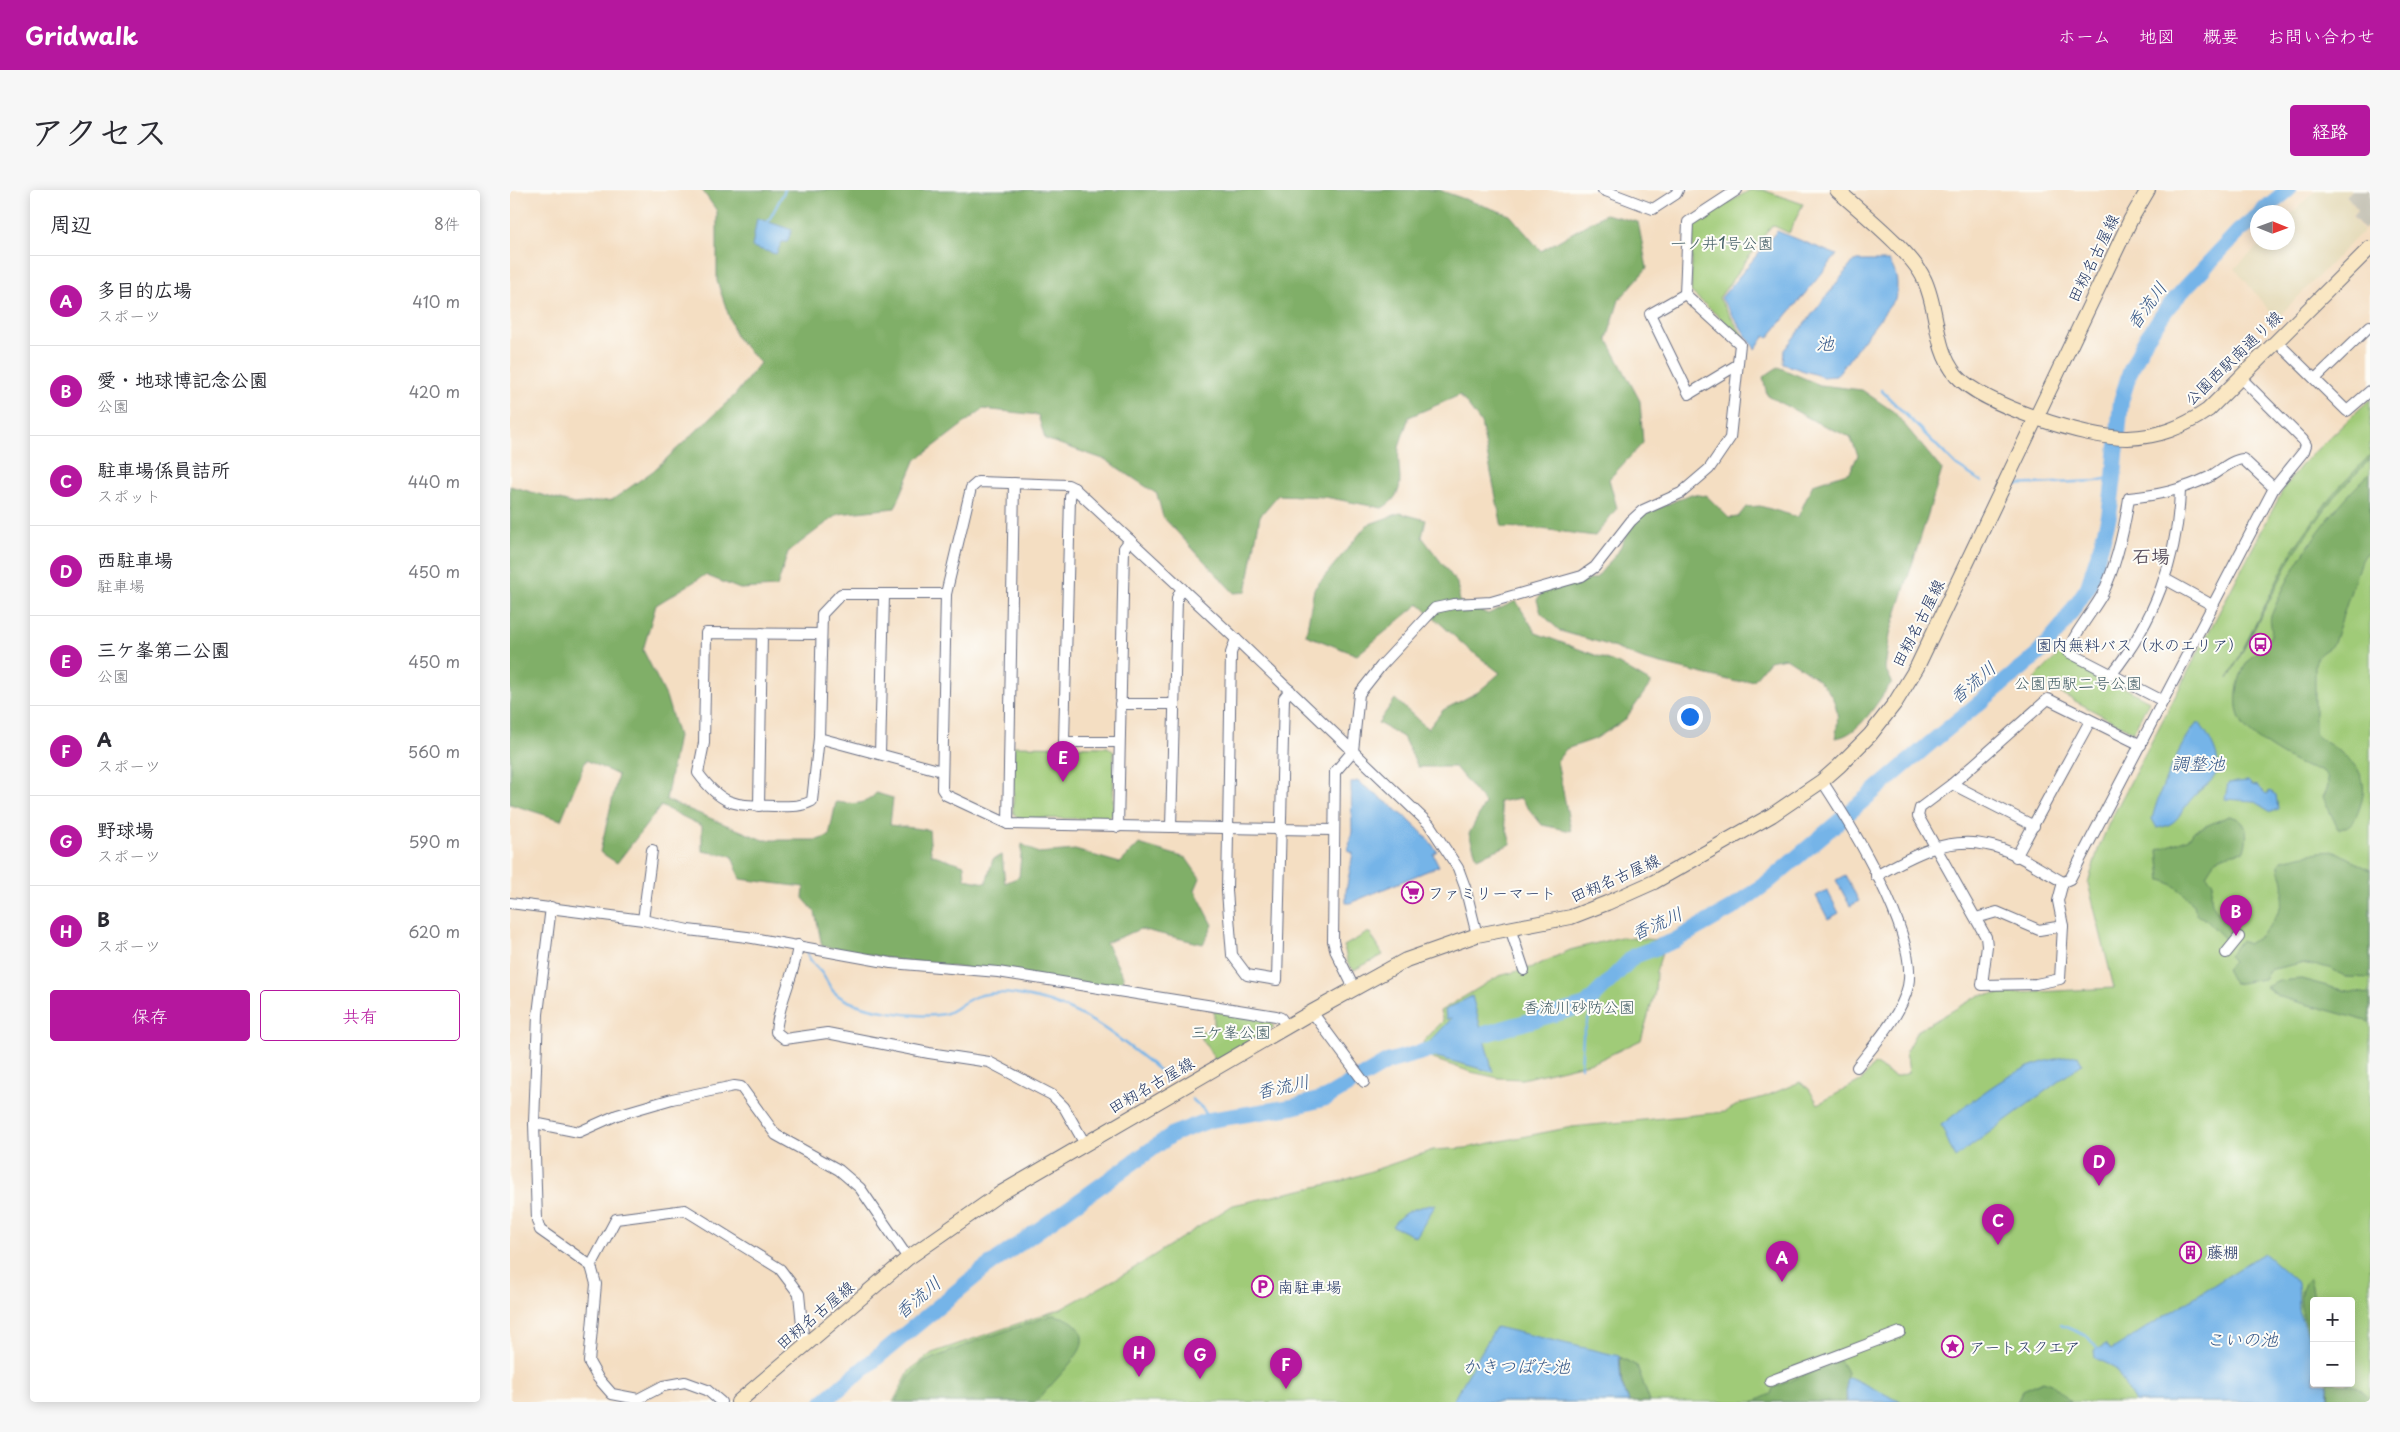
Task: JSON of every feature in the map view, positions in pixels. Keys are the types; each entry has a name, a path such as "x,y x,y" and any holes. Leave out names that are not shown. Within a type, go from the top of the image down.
{"main road":[{"name":"公園西駅南通り線","path":"1837,190 1917,266 1928,287 1939,342 1957,376 1984,396 2036,418 2106,436 2127,438 2164,433 2179,428 2208,410 2370,248"},
{"name":"田籾名古屋線","path":"738,1402 908,1258 1001,1193 1312,1012 1406,960 1477,935 1571,917 1654,882 1772,815 1822,781 1870,735 1895,702 1917,667 2002,493 2131,219 2148,190"}],"street":[{"path":"1604,190 1653,208 1676,194 1678,190"},
{"path":"1685,294 1688,222 1737,190"},
{"path":"1685,294 1650,314 1689,394 1738,365"},
{"path":"1354,988 1336,952 1333,941 1334,830 1335,772 1353,751 1359,694 1381,666 1435,608 1454,604 1491,602 1582,576 1595,567 1631,521 1643,510 1682,493 1709,469 1730,438 1740,344 1685,294"},
{"path":"2315,379 2370,326"},
{"path":"2277,342 2348,411 2370,391"},
{"path":"2063,882 2070,879 2274,488 2304,451 2306,445 2303,440 2241,378"},
{"path":"2162,701 2068,652 2069,645 2090,617 2111,574 2123,534 2129,498 2180,490 2238,460 2244,459 2274,488"},
{"path":"1334,830 1008,824 946,795 942,789 946,594 971,488 978,482 1068,485 1074,488 1290,690 1428,824 1450,853 1465,887 1477,935"},
{"path":"1008,824 1014,482"},
{"path":"1074,488 1070,497 1064,742 1119,742"},
{"path":"2111,675 2139,636 2151,614 2165,579 2178,526 2180,490"},
{"path":"1118,826 1124,548 1130,540"},
{"path":"2165,579 2212,605"},
{"path":"1171,827 1177,598 1182,588"},
{"path":"820,634 706,633 704,742 698,773 711,791 738,806 802,807 812,801 819,738 820,634 822,614 841,594 884,596 946,594"},
{"path":"880,754 884,596"},
{"path":"760,806 762,633"},
{"path":"1236,639 1231,653 1227,829 1227,891 1232,955 1247,976 1277,980 1284,698 1290,690"},
{"path":"2063,882 2058,901 2064,926 2060,980 2036,984 1982,985 1987,946 1986,937 1918,816 1920,808 1952,784 2048,699 2141,745"},
{"path":"1120,704 1174,704"},
{"path":"2016,857 2090,721"},
{"path":"819,738 942,771"},
{"path":"1822,781 1836,803 1894,912 1905,942 1909,969 1908,987 1890,1021 1857,1067"},
{"path":"1952,784 2034,826"},
{"path":"1876,876 1934,846 1957,842 1989,845 2063,882"},
{"path":"642,920 652,850"},
{"path":"510,903 642,920 688,930 798,945 891,962 998,972 1276,1016 1281,1018 1287,1027"},
{"path":"551,907 538,1014 534,1123 536,1220 540,1230 591,1266 596,1284 589,1362 598,1378 612,1394 638,1399 663,1386 685,1382 707,1390 721,1402"},
{"path":"1976,918 1997,912 2039,930 2064,926"},
{"path":"1510,928 1524,970"},
{"path":"2226,953 2239,937"},
{"path":"798,945 792,977 777,1021 776,1032 785,1039 827,1033 929,1053 990,1062 1052,1095 1064,1107 1086,1144"},
{"path":"1312,1012 1364,1082"},
{"path":"534,1123 578,1132 617,1115 672,1099 734,1086 741,1087 776,1135 839,1170 860,1188 908,1258"},
{"path":"591,1266 616,1218 686,1210 780,1270 799,1294 803,1335 808,1344"},
{"path":"1770,1381 1900,1332"}],"shaded area":[{"path":"2316,190 2350,190 2346,195 2357,210 2351,216 2363,231 2276,319 2235,268 2254,250 2295,250 2295,210"},
{"path":"2351,190 2370,190 2370,224 2364,230 2352,216 2358,210 2346,195"}],"green space":[{"path":"702,190 1439,190 1510,215 1541,251 1605,214 1638,222 1647,268 1619,300 1607,339 1640,401 1643,443 1609,479 1617,508 1595,536 1541,529 1502,527 1481,423 1460,395 1409,417 1399,448 1399,489 1391,502 1382,508 1325,497 1278,495 1260,516 1246,592 1234,593 1163,517 1157,494 1106,460 1045,439 1038,415 983,409 915,461 895,508 838,514 788,552 777,587 740,589 705,575 656,605 643,650 666,696 678,736 666,800 763,840 817,840 829,836 836,802 863,802 876,793 893,798 890,825 929,830 931,854 964,865 965,879 986,883 993,859 1002,855 1005,883 1019,877 1022,844 1038,853 1075,850 1120,863 1139,844 1186,858 1200,878 1195,890 1213,925 1203,944 1140,929 1106,943 1124,978 1120,988 892,959 822,946 815,912 803,898 804,887 740,879 732,856 702,851 702,826 661,806 617,863 600,852 618,775 586,760 561,820 510,804 510,486 574,504 612,500 653,471 735,395 760,363 736,337 717,281 717,211"},
{"name":"一ノ井1号公園","path":"1750,190 1763,190 1803,204 1789,233 1772,225 1719,298 1746,341 1691,292 1693,224"},
{"path":"1778,367 1820,385 1862,390 1894,412 1942,470 1890,634 1885,668 1892,682 1868,716 1860,724 1844,736 1835,738 1837,710 1827,689 1809,673 1786,658 1769,661 1754,680 1737,682 1645,660 1605,644 1560,631 1541,613 1537,600 1542,592 1596,578 1618,552 1628,531 1638,517 1691,494 1707,496 1729,518 1738,517 1746,507 1760,506 1798,517 1813,484 1850,472 1858,455 1850,437 1816,422 1767,395 1763,377"},
{"path":"2370,399 2370,1402 893,1402 910,1370 932,1353 1061,1309 1128,1272 1233,1205 1342,1181 1433,1150 1466,1148 1572,1127 1725,1112 1741,1103 1764,1097 1800,1082 1809,1089 1818,1104 1862,1080 1874,1064 1895,1077 1909,1073 1906,1051 1917,1031 1980,995 2114,988 2088,883 2098,850 2109,823 2285,486 2304,462"},
{"path":"2370,455 2370,459 2333,498 2294,553 2228,679 2292,551 2331,496"},
{"path":"2370,473 2370,550 2361,560 2334,643 2318,656 2315,664 2315,733 2346,757 2359,771 2362,779 2363,796 2356,817 2348,826 2338,829 2323,797 2328,781 2324,772 2306,767 2281,755 2248,730 2239,717 2237,690 2246,664 2267,642 2271,635 2271,616 2301,558 2326,521"},
{"path":"1400,513 1426,520 1422,537 1457,583 1460,602 1488,614 1516,601 1536,633 1619,664 1651,683 1625,720 1595,739 1566,749 1557,761 1571,831 1542,825 1520,798 1499,802 1511,844 1477,858 1469,834 1485,803 1455,767 1418,767 1403,737 1378,723 1395,699 1428,729 1443,710 1478,692 1500,673 1466,647 1419,604 1357,655 1306,635 1314,589 1367,525"},
{"name":"公園西駅二号公園","path":"2060,653 2149,701 2133,732 2034,679"},
{"path":"1014,746 1108,747 1114,752 1113,813 1108,819 1017,818 1013,812"},
{"path":"2229,816 2240,820 2246,828 2244,851 2218,859 2206,875 2213,882 2211,899 2213,905 2234,934 2228,942 2206,920 2197,915 2188,898 2178,888 2161,880 2158,850 2189,838 2194,831"},
{"path":"2335,851 2370,870 2370,978 2346,977 2330,968 2301,963 2269,970 2264,979 2234,984 2226,969 2233,962 2229,956 2241,940 2248,944 2263,933 2270,926 2279,910 2282,901 2283,882 2279,863 2282,860 2319,852"},
{"path":"1370,933 1383,955 1354,970 1348,964 1344,946"},
{"name":"香流川砂防公園","path":"1621,937 1657,940 1663,950 1656,972 1655,992 1641,1040 1597,1061 1522,1079 1499,1078 1471,1072 1427,1057 1423,1042 1443,1021 1440,1011 1499,976 1533,967 1570,950"},
{"path":"2301,979 2342,990 2370,994 2370,1022 2280,997 2266,987 2279,981"},
{"name":"三ケ峯公園","path":"1214,1011 1268,1020 1274,1027 1216,1061 1197,1031 1214,1031"},
{"path":"2309,1278 2314,1297 2310,1297 2310,1335 2302,1312 2301,1294"},
{"path":"1052,1315 1065,1318 1075,1324 1081,1334 1081,1347 1067,1367 1036,1402 896,1402 909,1377 922,1363 976,1341"},
{"path":"1620,1357 1637,1366 1650,1402 1629,1402 1622,1384"},
{"path":"1840,1360 1847,1372 1846,1402 1753,1402 1771,1394 1773,1388"},
{"path":"2043,1381 2052,1384 2071,1402 2017,1402 2023,1390"},
{"path":"2355,1386 2370,1398 2370,1402 2329,1402 2328,1387"}],"water":[{"path":"757,218 792,230 787,242 782,242 776,254 752,247"},
{"path":"1777,231 1837,255 1768,338 1765,336 1755,349 1721,298"},
{"name":"池","path":"1854,261 1889,261 1896,279 1895,299 1836,376 1823,377 1783,364 1784,350"},
{"name":"調整池","path":"2198,722 2214,748 2218,767 2216,774 2195,795 2173,822 2164,827 2157,828 2152,819 2159,795 2170,768 2184,742"},
{"path":"1357,781 1420,830 1437,851 1433,854 1439,866 1346,903 1346,891 1353,853 1348,851 1352,831 1351,783"},
{"path":"2248,781 2252,785 2258,786 2266,794 2270,791 2276,795 2278,809 2271,812 2253,801 2225,799 2228,783"},
{"path":"1845,875 1859,901 1850,906 1836,880"},
{"path":"1827,890 1839,913 1828,919 1816,896"},
{"path":"1472,996 1493,1072 1429,1055 1427,1045 1452,1018 1446,1019 1445,1010"},
{"path":"2078,1055 2082,1064 1955,1158 1941,1125 1989,1089 2019,1071 2036,1064"},
{"path":"1436,1204 1416,1237 1392,1226 1406,1213 1417,1208"},
{"name":"こいの池","path":"2264,1253 2298,1283 2299,1310 2310,1341 2310,1387 2328,1387 2327,1402 2135,1402 2114,1367 2095,1358 2094,1351 2106,1344 2111,1350"},
{"name":"かきつばた池","path":"1496,1327 1619,1356 1621,1384 1629,1402 1452,1402"},
{"path":"1849,1377 1901,1402 1847,1402 1846,1380"}],"waterway":[{"path":"768,222 785,190"},
{"name":"香流川","path":"2270,205 2288,190"},
{"name":"香流川","path":"823,1402 984,1269 1173,1134 1210,1120 1292,1107 1326,1098 1387,1062 1586,1005 1634,956 1674,941 1734,907 1768,882 1928,745 2024,666 2040,652 2062,626 2088,587 2101,546 2109,516 2121,401 2130,372 2145,340 2168,307 2239,231 2250,222"},
{"path":"1881,390 1957,466 1982,482"},
{"path":"2012,485 2096,481 2114,477"},
{"path":"807,952 834,992 855,1004 887,1012 933,1015 950,1012 975,997 991,993 1034,998 1073,1011 1107,1030 1170,1079"},
{"path":"1581,1067 1583,1036 1597,993"},
{"path":"1192,1099 1203,1109 1210,1120"},
{"path":"2061,1325 2087,1336 2099,1351"}],"place":[{"name":"園内無料バス（水のエリア）","path":"2260,645"},
{"name":"三ケ峯第二公園","path":"1063,782"},
{"name":"ファミリーマート","path":"1412,893"},
{"name":"愛・地球博記念公園","path":"2236,936"},
{"name":"西駐車場","path":"2099,1186"},
{"name":"駐車場係員詰所","path":"1998,1245"},
{"name":"藤棚","path":"2191,1252"},
{"name":"多目的広場","path":"1782,1282"},
{"name":"南駐車場","path":"1262,1287"},
{"name":"アートスクエア","path":"1953,1347"},
{"name":"B","path":"1139,1377"},
{"name":"野球場","path":"1200,1379"},
{"name":"A","path":"1286,1389"}],"district":[{"name":"石場","path":"2151,556"}]}
